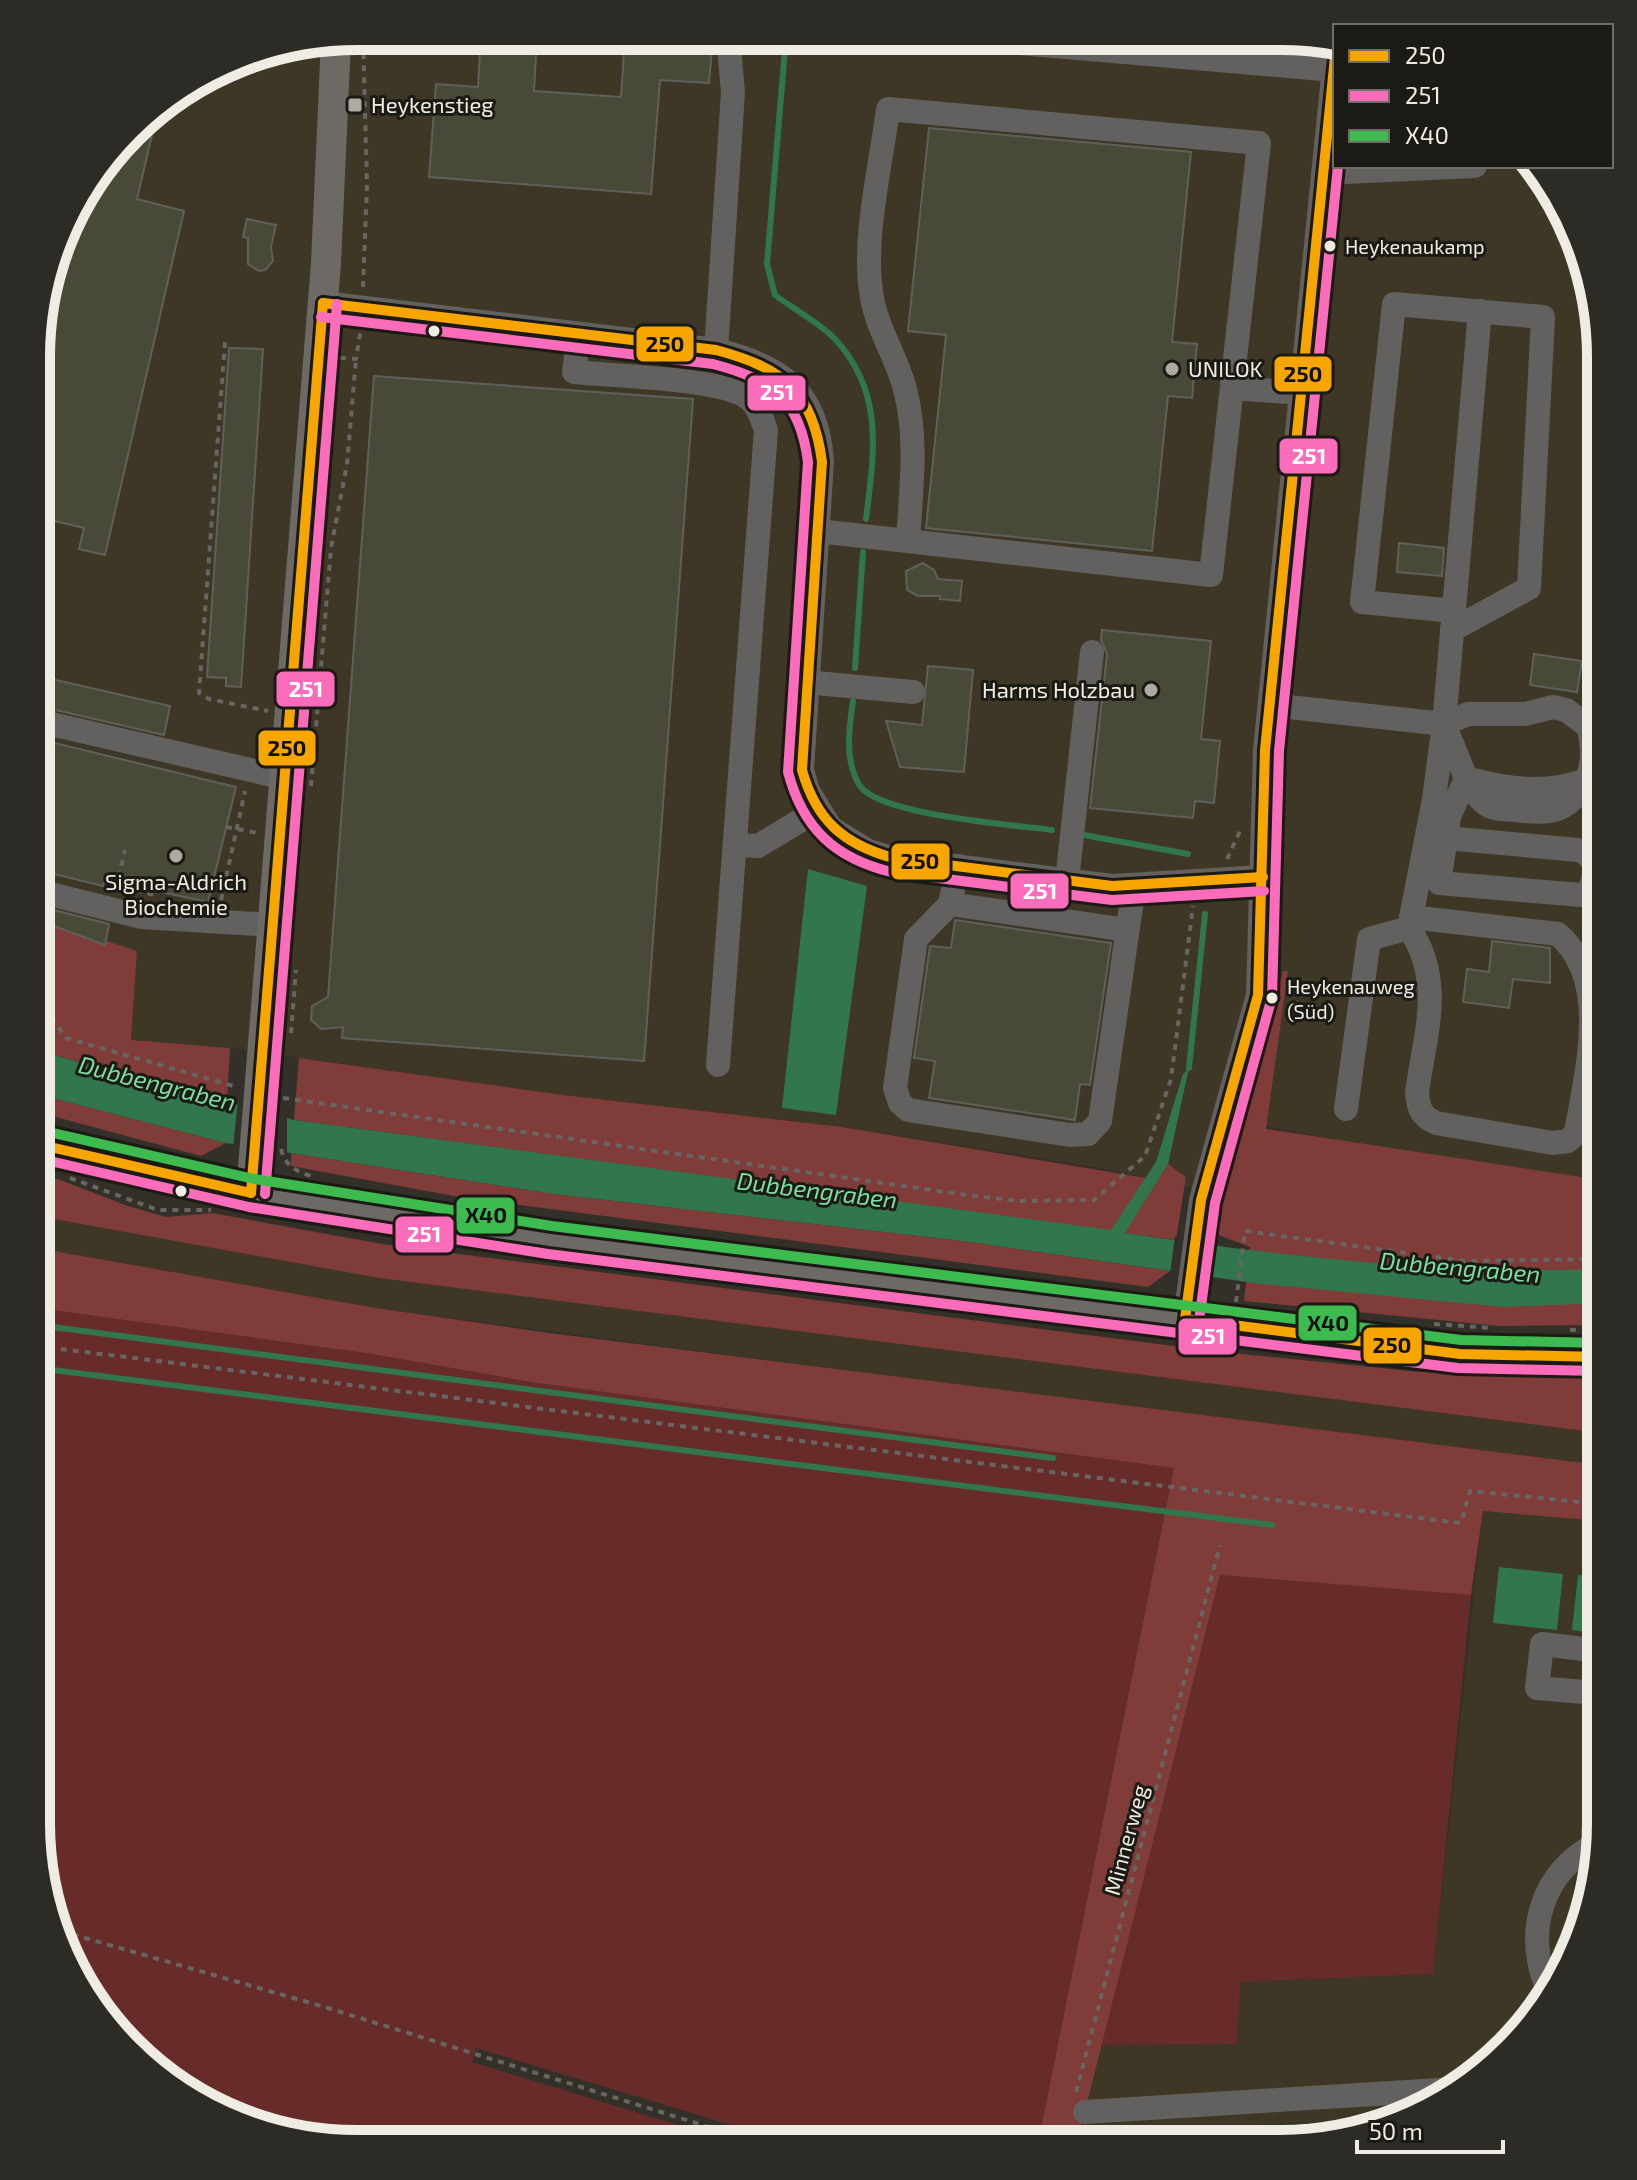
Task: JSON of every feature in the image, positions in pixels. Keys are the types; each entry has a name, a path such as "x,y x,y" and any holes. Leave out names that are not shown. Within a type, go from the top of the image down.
{"main road":[{"path":"251,1193 269,1154 261,1089 273,925 280,836 298,784 290,715 323,303 335,51"},
{"path":"50,1147 251,1193 550,1240 1460,1354 1587,1357"}],"street":[{"path":"716,350 733,92 729,50"},
{"path":"1069,50 1333,79"},
{"path":"1185,1319 1195,1231 1205,1185 1258,995 1263,877 1262,794 1333,88"},
{"path":"818,531 1211,575 1259,143 888,109 870,251 870,290 877,321 904,386 911,420 913,459 908,541"},
{"path":"1323,173 1432,168"},
{"path":"323,303 716,350 766,365 782,375 807,403 821,439 802,770 818,810 831,828 868,851 893,858 1067,881 1134,886 1263,877"},
{"path":"1394,304 1543,317 1529,588 1453,621 1362,602 1394,304"},
{"path":"1480,311 1444,724 1434,799 1410,923 1430,971 1417,1093 1419,1110 1425,1118 1436,1123 1553,1143 1568,1141 1576,1133 1587,1048"},
{"path":"579,334 574,372 722,387 748,398 766,430 718,1065"},
{"path":"1232,388 1302,393"},
{"path":"1067,881 1092,652"},
{"path":"805,682 913,692"},
{"path":"1270,705 1444,724 1468,714 1525,714 1553,707 1566,710 1587,726"},
{"path":"50,724 249,769 298,784"},
{"path":"1444,724 1466,778 1451,808 1439,883 1581,895 1587,892"},
{"path":"1466,778 1496,786 1543,791 1563,789 1587,778"},
{"path":"735,845 758,846 818,810"},
{"path":"1446,838 1587,852"},
{"path":"958,866 950,904 916,939 895,1088 900,1103 908,1110 1070,1135 1088,1134 1100,1121 1134,886"},
{"path":"50,894 142,917 273,925"},
{"path":"950,904 1127,930"},
{"path":"1346,1109 1369,939 1410,923 1558,934 1574,948 1584,973 1587,992"},
{"path":"1587,1649 1542,1644 1537,1688 1587,1690"},
{"path":"1544,1979 1539,1966 1536,1938 1540,1908 1553,1879 1572,1859 1585,1851"},
{"path":"1077,2106 1431,2090"}],"path":[{"path":"363,50 367,185 363,282"},
{"path":"354,265 362,266"},
{"path":"298,784 331,548 347,464 360,331"},
{"path":"225,342 199,693 209,699 290,715"},
{"path":"345,358 356,359"},
{"path":"216,922 249,769"},
{"path":"226,827 280,836"},
{"path":"1227,860 1242,828 1249,829"},
{"path":"112,911 125,850"},
{"path":"50,1015 66,1038 261,1089 283,1098 361,1112 967,1195 1020,1201 1094,1200 1145,1156 1171,1079 1193,906"},
{"path":"289,1043 297,955"},
{"path":"269,1154 287,1163"},
{"path":"58,1174 158,1210 211,1210 212,1206"},
{"path":"1251,1305 1236,1303 1245,1231 1465,1261 1587,1259"},
{"path":"1425,1323 1507,1329"},
{"path":"1560,1330 1587,1329"},
{"path":"50,1348 1461,1523 1470,1491 1587,1503"},
{"name":"Minnerweg","path":"1067,2130 1077,2106 1220,1545"},
{"path":"71,1934 328,2008 718,2130"}],"shaded area":[{"path":"357,50 1280,50 1320,53 1333,55 1333,168 1521,168 1555,221 1577,278 1587,357 1587,1178 1372,1147 1246,1122 1222,1195 1106,1169 842,1127 563,1095 230,1048 131,1040 137,951 50,922 51,337 56,297 66,259 82,221 102,187 126,155 155,126 221,82 278,60"},
{"path":"50,922 137,951 131,1040 230,1048 227,1100 50,1054"},
{"path":"1283,971 1288,971 1266,1129 1587,1178 1587,1325 1500,1326 1244,1301 1250,1247 1216,1234 1222,1195 1245,1122"},
{"path":"299,1058 563,1095 842,1127 1146,1178 1111,1231 294,1120"},
{"path":"50,1097 226,1143 201,1156 50,1115"},
{"path":"291,1153 554,1194 963,1241 1170,1271 1148,1287 459,1197 291,1166"},
{"path":"1168,1164 1186,1177 1176,1240 1124,1233"},
{"path":"50,1176 166,1217 212,1213 382,1244 1213,1351 1420,1372 1587,1376 1587,1431 379,1278 50,1218"},
{"path":"50,1218 379,1278 1587,1431 1587,1463 1206,1418 376,1308 50,1250"},
{"path":"50,1250 376,1308 542,1332 1587,1463 1587,1520 1483,1511 1471,1595 1220,1575 1080,2130 1041,2130 1174,1468 537,1383 372,1354 50,1310"},
{"path":"50,1310 372,1354 537,1383 1174,1468 1041,2130 748,2130 476,2048 472,2062 694,2130 357,2130 278,2120 221,2098 170,2066 126,2025 91,1976 73,1940 60,1902 51,1843"},
{"path":"1483,1511 1587,1520 1587,1823 1581,1883 1571,1921 1555,1959 1511,2025 1482,2054 1433,2089 1397,2107 1362,2119 1168,2130 1081,2130 1101,2045 1237,2044 1239,1982 1433,1974"},
{"path":"1220,1575 1471,1595 1433,1974 1240,1982 1237,2044 1101,2045"}],"water":[{"path":"808,869 867,886 836,1115 782,1108"},
{"name":"Dubbengraben","path":"50,1054 294,1120 1111,1230 1156,1162 1183,1074 1189,1068 1168,1164 1125,1233 1362,1262 1481,1269 1587,1269 1587,1304 1503,1307 1261,1284 963,1241 554,1194 226,1143 50,1097"},
{"path":"1499,1567 1563,1574 1557,1630 1493,1623"},
{"path":"1578,1575 1587,1576 1587,1632 1572,1630"}],"pier":[{"path":"238,1099 287,1114 287,1156 233,1148"},
{"path":"1175,1236 1215,1242 1210,1279 1170,1274"}],"building":[{"path":"480,50 536,50 534,91 621,97 624,50 712,50 709,83 660,80 651,194 429,177 436,84 478,87"},
{"path":"154,127 137,199 184,211 105,555 79,549 84,528 50,520 50,357 56,297 73,240 91,204 126,155"},
{"path":"929,128 1191,152 1172,342 1197,344 1192,398 1168,396 1152,551 926,528 946,335 908,331"},
{"path":"247,219 276,225 271,247 273,261 265,270 259,271 248,264 248,238 243,237"},
{"path":"229,348 263,349 241,687 226,686 226,678 207,677"},
{"path":"374,376 693,399 644,1061 342,1038 343,1027 321,1029 311,1020 312,1006 328,997"},
{"path":"1399,543 1444,548 1442,576 1397,572"},
{"path":"923,563 934,570 938,579 962,581 960,601 940,599 940,596 918,596 907,590 906,571"},
{"name":"Harms Holzbau","path":"1102,630 1211,641 1201,739 1220,741 1214,803 1195,801 1193,818 1090,808 1107,654 1101,640"},
{"path":"1534,654 1582,661 1577,692 1530,685"},
{"path":"928,666 973,670 964,772 900,767 886,721 922,725"},
{"path":"50,679 170,706 164,735 50,709"},
{"path":"50,742 236,787 208,902 105,880 103,886 50,873"},
{"path":"50,909 109,924 105,945 50,924"},
{"path":"955,920 1111,943 1090,1085 1080,1084 1075,1120 929,1098 935,1061 914,1058 930,946 951,948"},
{"path":"1492,941 1550,948 1550,983 1513,979 1509,1008 1463,1002 1467,969 1489,972"}],"waterway":[{"path":"785,50 767,264 775,295 835,339 862,381 869,402 873,447 866,519"},
{"path":"855,668 863,552"},
{"path":"853,701 849,733 852,766 860,786 872,796 949,817 1052,830"},
{"path":"1084,835 1188,854"},
{"path":"1189,1068 1205,914"},
{"path":"50,1327 1053,1458"},
{"path":"50,1370 1272,1525"}],"transit line":[{"name":"250","path":"1185,1319 1201,1200 1258,995 1265,750 1333,77"},
{"name":"251","path":"1199,1321 1215,1203 1272,997 1279,751 1338,168"},
{"name":"250","path":"323,303 716,350 760,365 791,386 811,417 822,462 802,770 815,803 834,828 846,837 893,858 1112,886 1263,877"},
{"name":"250","path":"251,1193 323,303"},
{"name":"251","path":"265,1194 337,304"},
{"name":"251","path":"321,317 713,364 752,377 780,395 798,422 808,462 788,772 794,792 812,825 838,849 871,866 891,872 1112,900 1264,891"},
{"name":"X40","path":"50,1132 254,1179 552,1226 1461,1340 1587,1343"},
{"name":"250","path":"50,1147 251,1193"},
{"name":"251","path":"50,1161 249,1207 548,1254 1458,1368 1587,1371"},
{"name":"250","path":"1185,1319 1460,1354 1587,1357"}],"place":[{"name":"Heykenstieg","path":"355,105"},
{"name":"Heykenaukamp","path":"1330,246"},
{"name":"UNILOK","path":"1172,369"},
{"name":"Harms Holzbau","path":"1151,690"},
{"name":"Sigma-Aldrich Biochemie","path":"176,856"},
{"name":"Heykenauweg (Süd)","path":"1272,998"}]}
